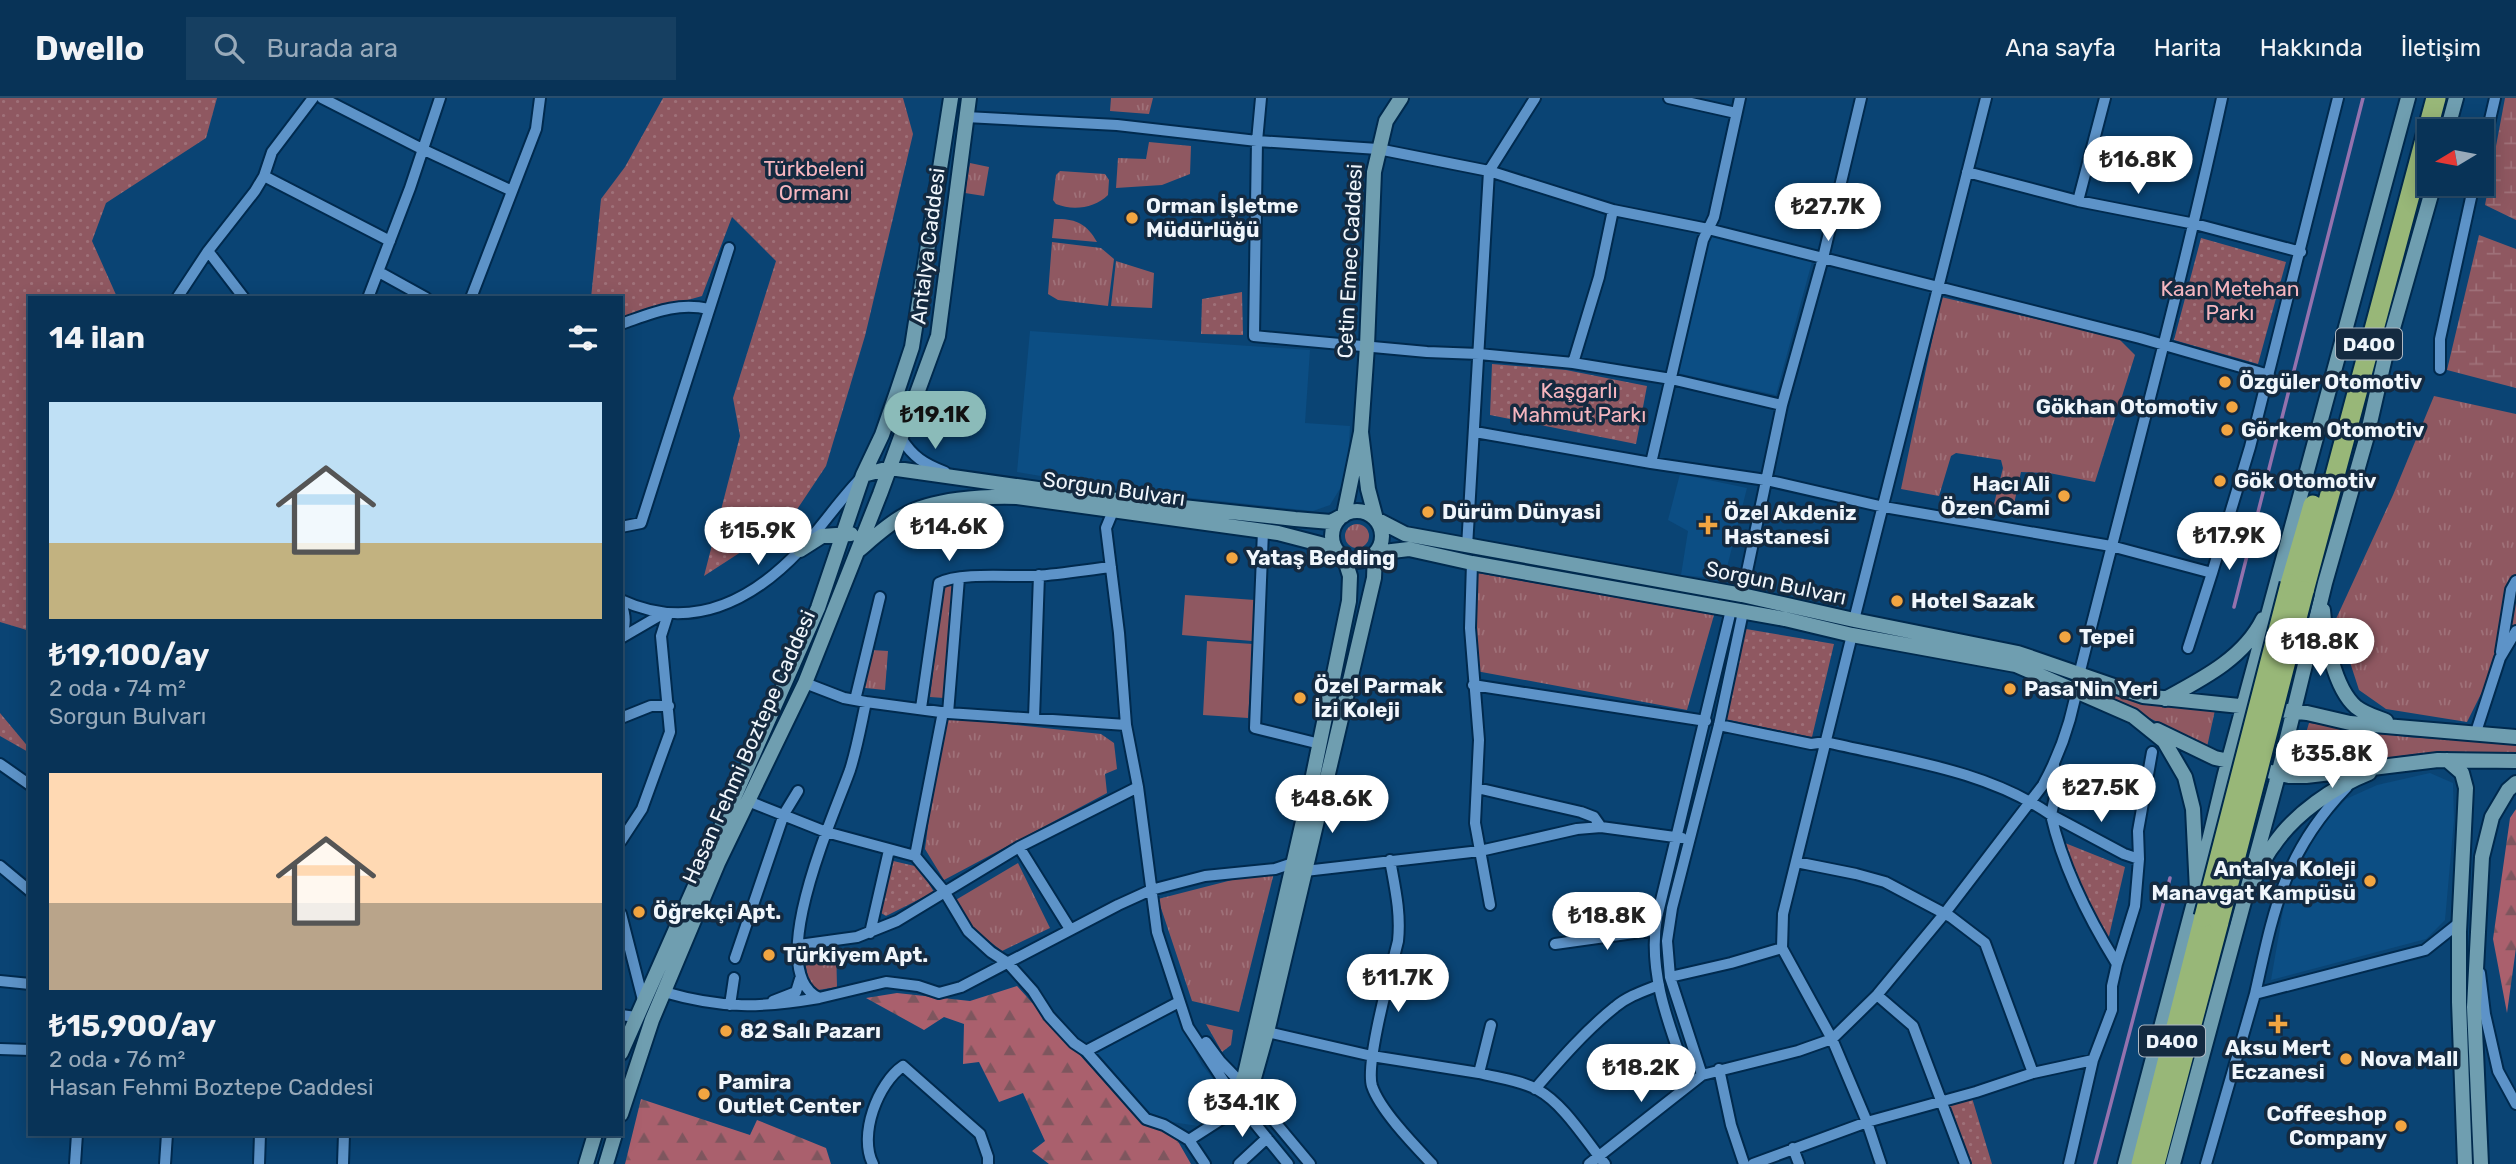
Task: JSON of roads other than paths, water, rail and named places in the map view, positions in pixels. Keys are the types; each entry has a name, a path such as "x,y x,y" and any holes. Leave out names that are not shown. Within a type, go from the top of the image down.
{"highway":[{"name":"D400","path":"2140,1164 2211,920 2422,98"},
{"name":"D400","path":"2298,588 2436,98"},
{"name":"D400","path":"2155,1164 2211,920"}],"main road":[{"name":"Antalya Caddesi","path":"843,536 863,475 882,435 912,347 951,98"},
{"name":"Antalya Caddesi","path":"855,553 866,531 938,336 969,98"},
{"name":"Cetin Emec Caddesi","path":"1361,432 1374,182 1378,149 1386,121 1401,98"},
{"path":"2173,1164 2294,712 2298,588 2408,98"},
{"path":"2450,119 2456,98"},
{"path":"2125,1164 2243,707 2367,436 2386,353 2431,196"},
{"path":"1240,1100 1268,1032 1349,601 1350,576 1334,544 1334,528 1344,514 1361,432"},
{"path":"1240,1100 1371,590 1375,553 1381,540 1382,533 1368,489 1361,432"},
{"path":"863,475 890,468"},
{"name":"Sorgun Bulvarı","path":"890,468 1108,499 1295,519 1331,522 1344,514"},
{"name":"Sorgun Bulvarı","path":"855,553 904,514 929,504 988,496 1017,497 1263,531 1328,546 1341,554"},
{"path":"1344,514 1361,511 1376,519"},
{"name":"Sorgun Bulvarı","path":"1376,519 1405,534 1742,595 1853,628 2016,665 2133,716 2149,727 2215,758 2278,774 2306,776 2387,766"},
{"path":"800,550 822,536 843,536 890,524"},
{"name":"Hasan Fehmi Boztepe Caddesi","path":"623,1044 629,1016 643,1000 818,608 843,536"},
{"name":"Sorgun Bulvarı","path":"1375,553 1409,549 1737,611 2018,653 2079,675 2165,699 2294,712 2350,723 2407,728"},
{"name":"Hasan Fehmi Boztepe Caddesi","path":"623,1108 664,992 718,863 805,683 855,553"},
{"path":"1341,554 1360,561 1375,553"},
{"path":"2165,699 2217,668 2246,644 2261,622 2298,588"},
{"path":"2298,588 2324,628 2331,658 2355,706 2371,716 2407,728 2516,737"},
{"path":"2149,727 2164,741 2185,777 2193,809 2197,891"},
{"path":"2242,902 2273,845 2330,792 2355,779 2387,766 2447,760 2516,761"},
{"path":"2447,760 2462,773 2466,788 2459,923 2465,1164"},
{"path":"2481,1164 2474,1007 2482,857 2492,817 2508,790 2516,783"},
{"path":"586,1164 594,1136"},
{"path":"606,1164 614,1136"}],"street":[{"path":"178,296 208,251 255,191 277,144 313,98"},
{"path":"322,98 510,190"},
{"path":"369,296 440,98"},
{"path":"472,296 510,190 536,129 540,98"},
{"path":"1261,98 1257,141 1254,336 1573,363 1671,379 1782,405"},
{"path":"1467,547 1489,170 1535,98"},
{"path":"1669,98 1736,113"},
{"path":"1651,463 1703,240 1713,217 1740,98"},
{"path":"1742,595 1782,405 1823,258 1861,98"},
{"path":"1881,1164 1867,1122 1832,1039 1782,948 1783,914 1986,98"},
{"path":"2078,201 2105,98"},
{"path":"1589,1164 1603,1161 1702,1075 1798,1051 1832,1039 1877,995 1945,913 2031,801 2054,765 2077,692 2111,546 2195,224 2222,98"},
{"path":"2188,648 2250,447 2338,98"},
{"path":"2490,119 2495,98"},
{"path":"966,117 1117,125 1257,141 1378,149 1489,170 1613,210 1708,229 2163,345 2269,375"},
{"path":"1967,172 2078,201 2195,224 2301,251"},
{"path":"264,176 390,241"},
{"path":"2440,369 2440,339 2471,196"},
{"path":"1573,363 1599,277 1613,210"},
{"path":"623,527 641,523 729,248"},
{"path":"208,251 242,296"},
{"path":"379,272 422,296"},
{"path":"623,323 675,306 709,309"},
{"path":"1475,432 1766,480 1884,507 2111,546 2212,573"},
{"name":"Sorgun Bulvarı","path":"901,438 913,456 924,464 957,477"},
{"path":"623,602 666,614 705,610 739,599 770,578 800,550 863,475"},
{"path":"1113,511 1106,528 1126,725 1138,787 1157,932 1179,1002 1220,1062 1240,1100 1288,1164"},
{"path":"1263,531 1255,728 1320,744"},
{"path":"1472,563 1469,628 1479,740 1475,823 1490,905"},
{"path":"921,708 939,583 959,578 1039,575 1111,567"},
{"path":"1034,718 1039,575"},
{"path":"915,856 945,712 959,578"},
{"path":"2475,735 2500,659 2511,590 2516,581"},
{"path":"761,1006 796,992 800,979 799,945 803,904 850,768 880,597"},
{"path":"623,607 626,615 623,632"},
{"path":"1690,1084 1672,1034 1659,985 1654,962 1655,930 1676,837 1737,611"},
{"path":"1702,1075 1670,977 1667,941 1672,908 1719,725 1737,611"},
{"path":"623,637 666,614"},
{"path":"623,838 642,809 670,732 661,636 666,614"},
{"path":"2500,659 2516,631"},
{"path":"805,683 861,701 945,712 1126,725"},
{"path":"1474,685 1706,721"},
{"path":"623,717 651,706 669,706"},
{"path":"1719,725 1811,744 1826,742 1980,780 2031,801 2124,854 2139,859"},
{"path":"2069,1164 2093,1060 2112,1010 2112,986 2135,906 2139,859 2138,831 2152,752"},
{"path":"0,764 28,784"},
{"path":"2054,765 2057,787 2052,815 2055,834 2081,898 2097,931 2118,964"},
{"path":"2206,1164 2255,993 2279,896 2288,872 2302,843 2325,811 2355,779"},
{"path":"799,945 870,933 897,921 1019,847 1138,787"},
{"path":"1477,788 1581,812 1594,817 1601,827"},
{"path":"736,958 784,814 798,791"},
{"path":"748,801 826,832 915,856 944,891 968,931 991,952 1008,962 1032,990 1049,1016 1074,1043 1086,1051 1146,1119 1164,1125 1189,1140 1205,1164"},
{"path":"664,992 730,1005 761,1006 819,998 886,982 918,986 939,993 961,987 1151,890 1205,876 1480,851 1567,831 1601,827 1691,839"},
{"path":"1019,847 1070,929"},
{"path":"870,933 889,850"},
{"path":"1390,860 1399,905 1399,933 1372,1055 1371,1083 1377,1097 1413,1145 1432,1164"},
{"path":"1796,862 1885,882 1945,913 1985,943 2033,1073"},
{"path":"0,866 28,889"},
{"path":"623,922 643,1000"},
{"path":"2255,993 2425,950 2459,923"},
{"path":"1555,944 1655,930"},
{"path":"2477,940 2485,1014 2498,1071 2516,1104"},
{"path":"1670,977 1782,948"},
{"path":"730,1005 734,978"},
{"path":"800,979 808,991 819,998"},
{"path":"0,981 28,984"},
{"path":"1535,1089 1615,1006 1659,985"},
{"path":"1877,995 1913,1026 1965,1164"},
{"path":"1086,1051 1179,1002"},
{"path":"1479,1073 1491,1025"},
{"path":"1268,1032 1525,1084 1541,1091 1566,1114 1603,1161"},
{"path":"0,1049 28,1049"},
{"path":"1753,1164 1867,1122 2033,1073 2093,1060"},
{"path":"873,1164 869,1125 884,1084 903,1066 981,1134 988,1164"},
{"path":"1719,1069 1731,1125 1744,1164"},
{"path":"1189,1140 1240,1100"},
{"path":"1240,1100 1310,1164"},
{"path":"75,1164 77,1136"},
{"path":"165,1164 167,1136"},
{"path":"259,1164 260,1136"},
{"path":"343,1164 344,1136"},
{"path":"1239,1164 1267,1138"},
{"path":"1793,1148 1799,1164"}],"waterway":[{"path":"2234,607 2363,98"},
{"path":"2095,1164 2170,878"}],"place":[{"name":"Orman İşletme Müdürlüğü","path":"1132,218"},
{"name":"Özgüler Otomotiv","path":"2225,382"},
{"name":"Gökhan Otomotiv","path":"2232,407"},
{"name":"Görkem Otomotiv","path":"2227,430"},
{"name":"Gök Otomotiv","path":"2220,481"},
{"name":"Hacı Ali Özen Cami","path":"2064,496"},
{"name":"Dürüm Dünyasi","path":"1428,512"},
{"name":"Özel Akdeniz Hastanesi","path":"1708,525"},
{"name":"Yataş Bedding","path":"1232,558"},
{"name":"Hotel Sazak","path":"1897,601"},
{"name":"Tepei","path":"2065,637"},
{"name":"Pasa'Nin Yeri","path":"2010,689"},
{"name":"Özel Parmak İzi Koleji","path":"1300,698"},
{"name":"Antalya Koleji Manavgat Kampüsü","path":"2370,881"},
{"name":"Öğrekçi Apt.","path":"639,912"},
{"name":"Türkiyem Apt.","path":"769,955"},
{"name":"Aksu Mert Eczanesi","path":"2278,1024"},
{"name":"82 Salı Pazarı","path":"726,1031"},
{"name":"Nova Mall","path":"2346,1059"},
{"name":"Pamira Outlet Center","path":"704,1094"},
{"name":"Coffeeshop Company","path":"2401,1126"}],"park label":[{"name":"Türkbeleni Ormanı","path":"814,181"},
{"name":"Kaan Metehan Parkı","path":"2230,301"},
{"name":"Kaşgarlı Mahmut Parkı","path":"1579,403"}]}
